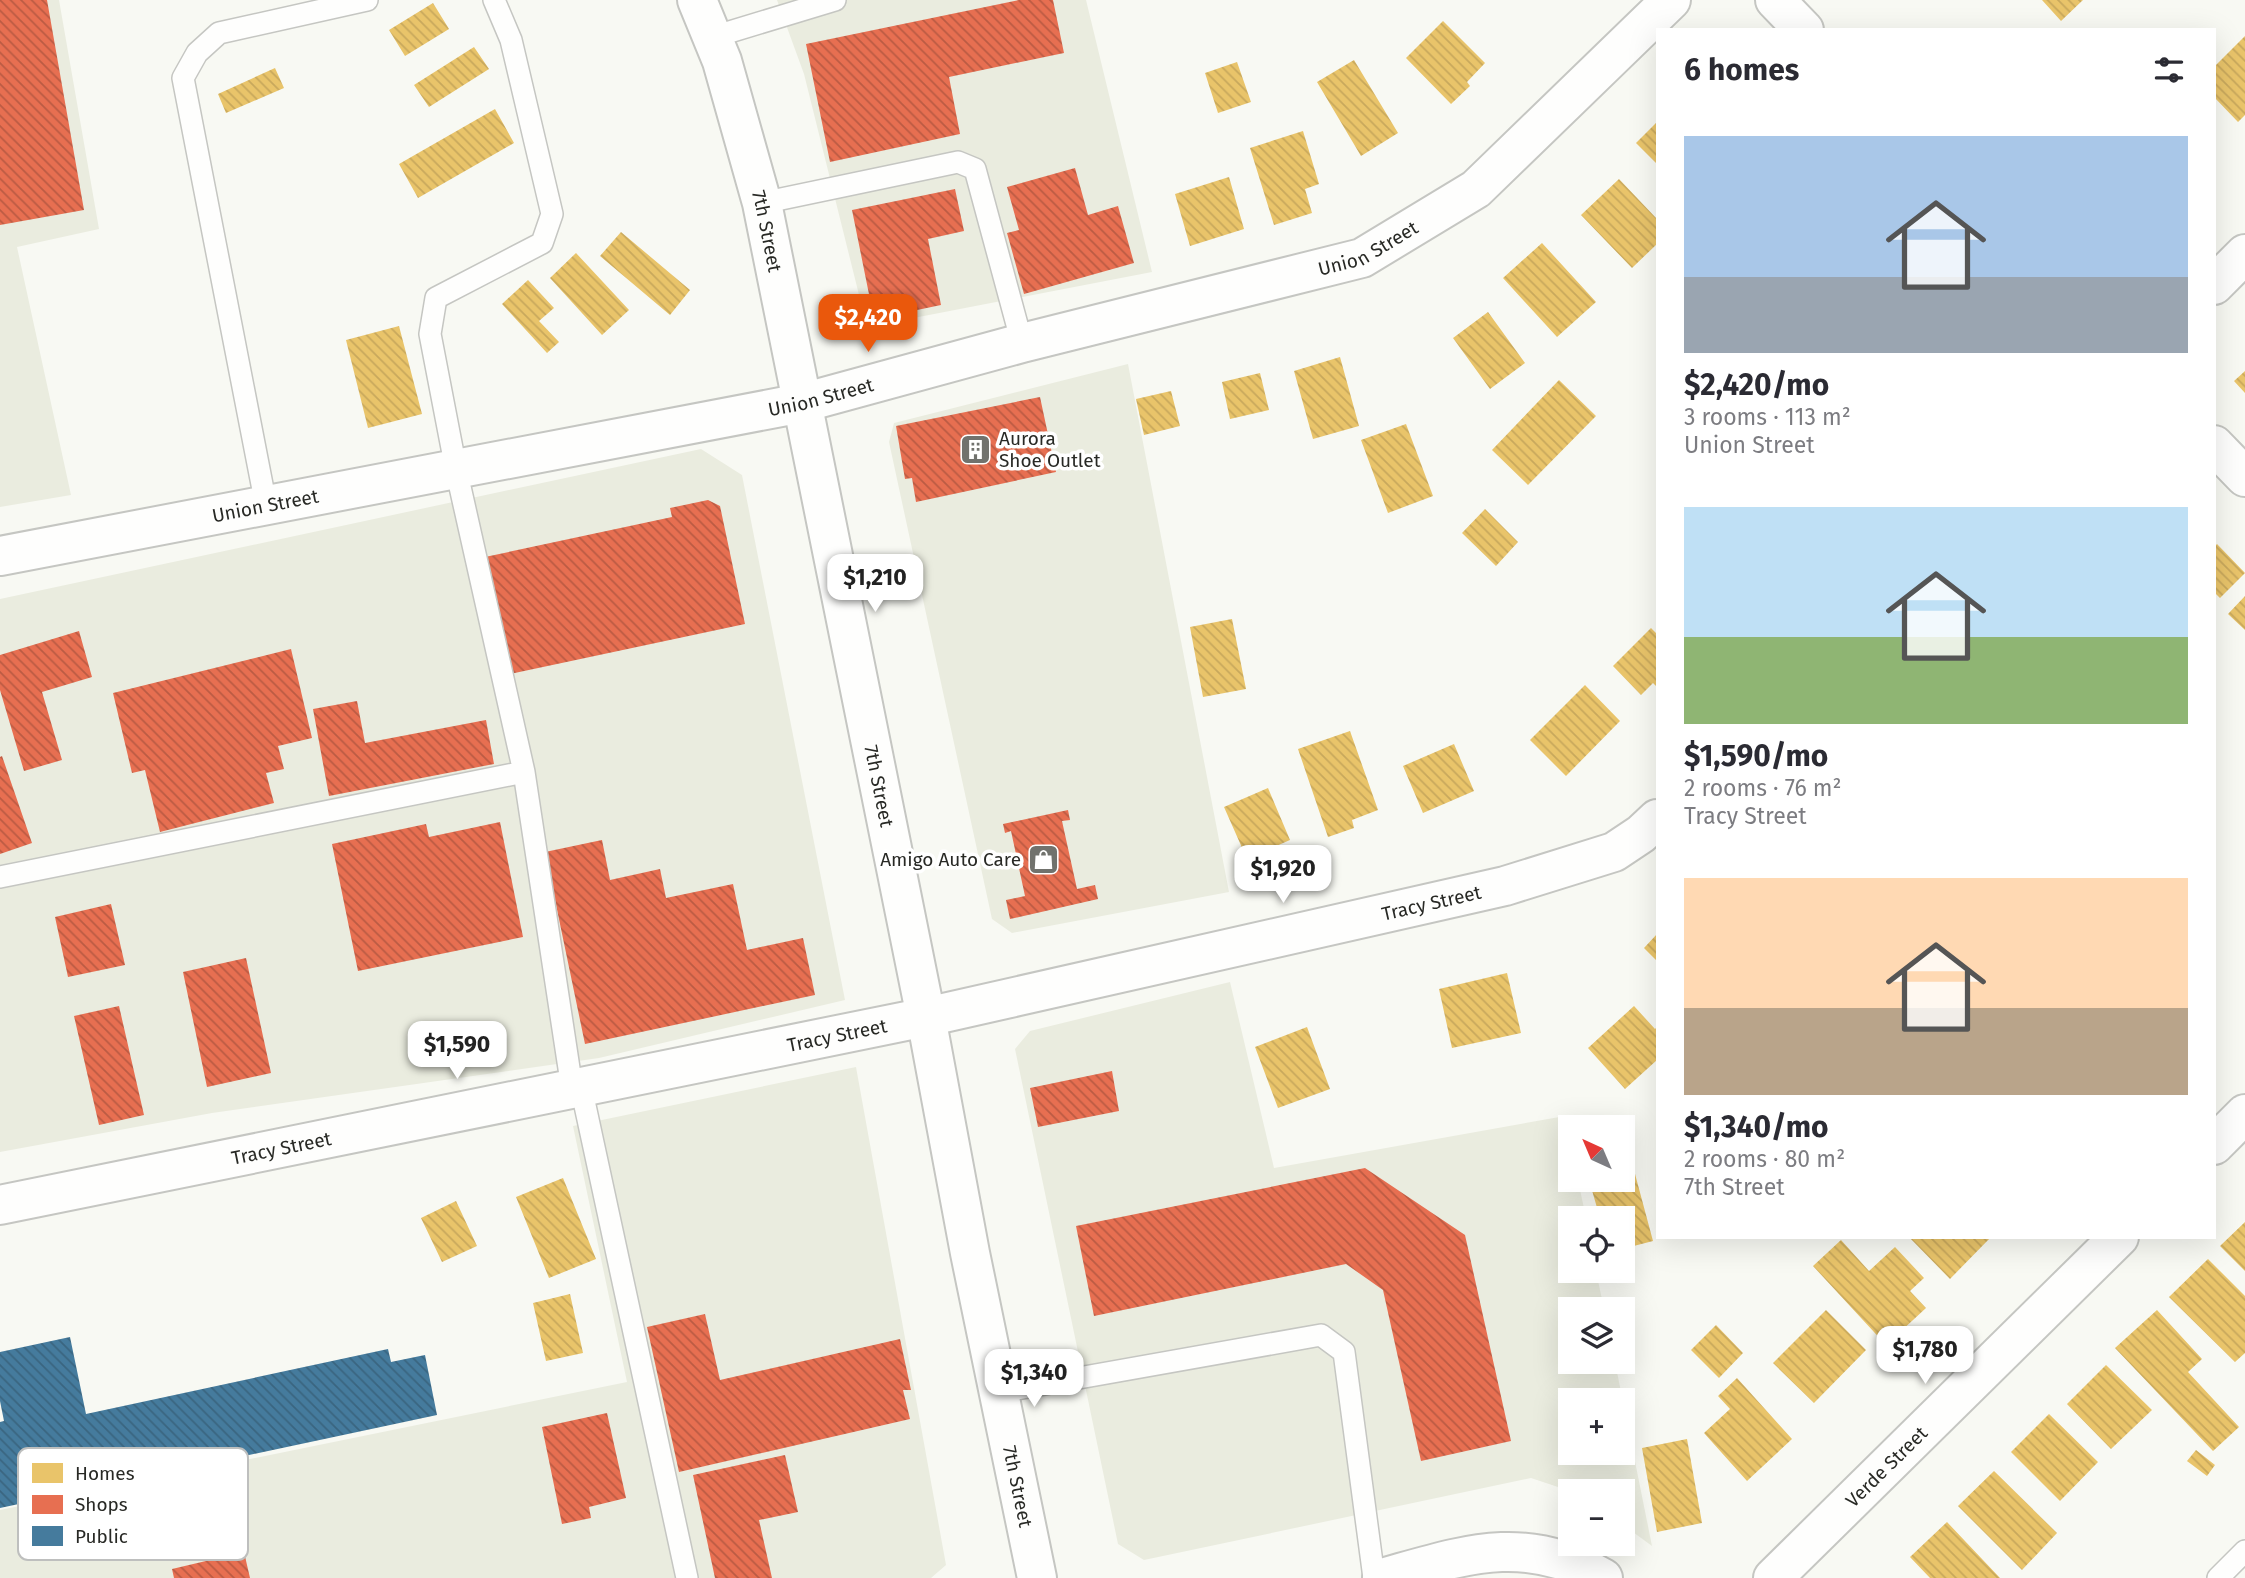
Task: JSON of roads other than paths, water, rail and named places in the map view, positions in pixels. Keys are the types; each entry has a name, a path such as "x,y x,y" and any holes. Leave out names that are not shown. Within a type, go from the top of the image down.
{"street":[{"name":"7th Street","path":"697,0 713,37 762,203 1037,1578"},
{"name":"Union Street","path":"0,556 802,403 1022,343 1362,258 1476,189 1671,0"},
{"path":"1775,0 1802,28"},
{"path":"2216,283 2245,254"},
{"path":"2216,447 2245,477"},
{"name":"Tracy Street","path":"0,1205 926,1017 1506,886 1614,852 1656,820"},
{"path":"2216,1142 2245,1114"},
{"name":"Verde Street","path":"1773,1578 2117,1239"},
{"path":"1382,1578 1468,1555 1523,1550 1569,1560 1603,1578"}],"lane":[{"path":"266,505 183,78 197,53 219,33 367,0"},
{"path":"494,0 511,40 552,214 542,243 436,298 430,334 456,469 524,772 576,1087 687,1578"},
{"path":"713,37 835,0"},
{"path":"762,203 958,162 975,169 1022,343"},
{"path":"0,877 524,772"},
{"path":"1000,1392 1321,1335 1344,1352 1374,1578"},
{"path":"2218,1578 2245,1551"}],"place":[{"name":"Aurora Shoe Outlet","path":"976,449"},
{"name":"Amigo Auto Care","path":"1044,859"}]}
